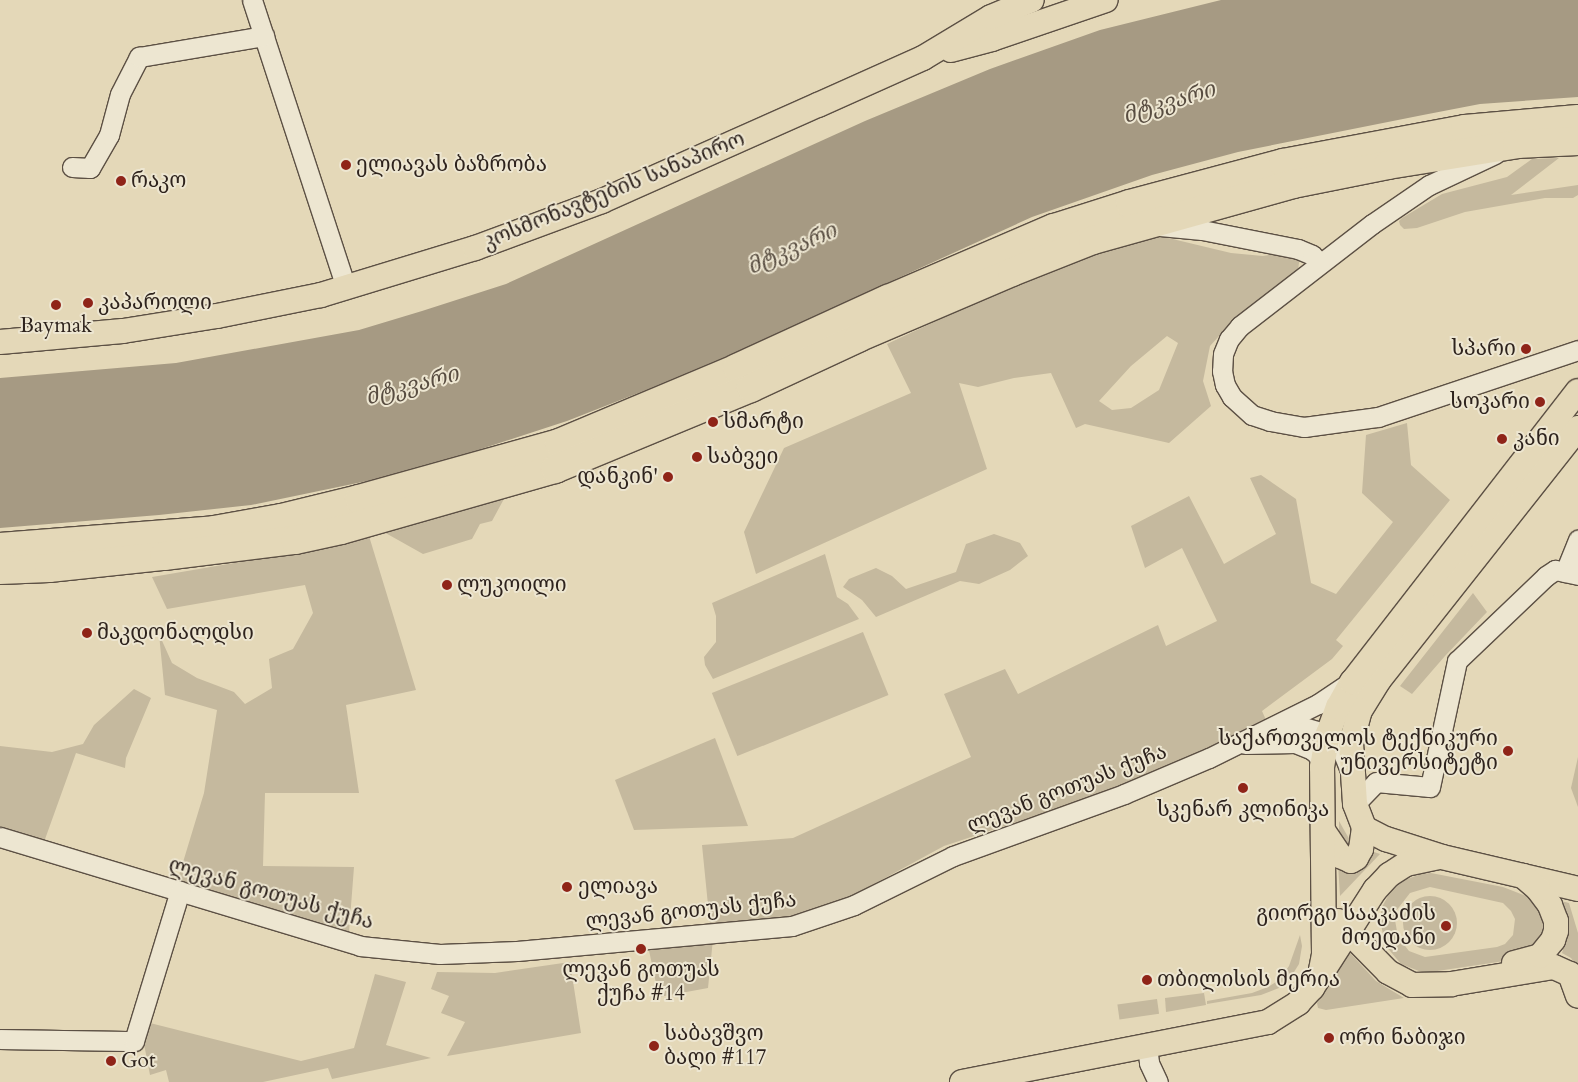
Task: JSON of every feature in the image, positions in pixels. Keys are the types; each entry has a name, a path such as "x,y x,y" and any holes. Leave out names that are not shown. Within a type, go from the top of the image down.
{"highway":[{"path":"0,547 214,530 281,518 369,497 559,443 737,368 888,299 1054,228 1130,204 1301,159 1465,129 1578,119"},
{"path":"0,570 49,568 295,540 341,530 542,474 752,388 858,338 1092,240 1143,224 1293,184 1388,165 1516,144 1578,141"}],"main road":[{"name":"კოსმონავტების სანაპირო","path":"0,342 124,331 234,312 346,288 468,250 552,221 923,58 991,17 1032,0"},
{"name":"კოსმონავტების სანაპირო","path":"923,58 992,39 1106,0"},
{"path":"1320,975 1324,954 1322,767 1328,734 1338,707 1352,682 1578,391"},
{"path":"1324,832 1340,856 1351,861 1356,858 1362,849 1364,828 1355,804 1352,777 1353,731 1365,702 1380,680 1578,428"},
{"path":"1364,828 1386,839 1442,857 1578,889"},
{"path":"962,1082 1268,1022 1298,1003 1320,975 1347,931 1385,879 1398,868 1418,861 1442,857"},
{"path":"1451,984 1472,970 1526,961 1540,956 1554,940 1556,922 1550,905 1538,889 1520,874"},
{"path":"1322,884 1333,912 1347,931 1393,976 1412,985 1451,984 1554,967 1570,974 1578,996"},
{"path":"1371,897 1366,917 1367,933 1377,961"}],"street":[{"path":"252,0 346,288"},
{"path":"72,167 90,168 108,135 120,94 139,57 264,36"},
{"path":"1516,144 1429,185 1320,263 1240,326 1229,339 1223,354 1222,371 1225,385 1232,397 1252,415 1270,422 1304,427 1378,417 1559,358 1578,350"},
{"path":"1143,224 1202,230 1298,249 1312,255 1320,263"},
{"path":"1559,358 1578,362"},
{"path":"1355,804 1376,782 1430,787 1457,662 1546,576 1555,570 1571,574 1578,540"},
{"name":"ლევან გოთუას ქუჩა","path":"0,837 360,946 440,954 633,942 792,926 854,905 952,856 1124,794 1241,744 1326,699 1352,682"},
{"path":"1264,732 1303,727 1328,734 1340,746 1352,777"},
{"path":"1241,744 1295,742 1318,755 1322,767"},
{"path":"0,1039 134,1041 180,891"},
{"path":"1147,1046 1150,1063 1158,1082"}],"shaded area":[{"path":"1559,158 1511,195 1578,185 1578,195 1573,198 1545,198 1465,212 1417,228 1404,229 1400,225 1399,221 1402,218 1442,194 1507,177 1532,159"},
{"path":"1160,236 1231,253 1263,256 1292,251 1300,256 1298,270 1230,324 1210,346 1203,381 1211,406 1169,443 1085,424 1076,428 1051,373 1014,378 978,387 959,383 987,469 756,574 744,532 784,448 911,393 887,344 996,293 1131,240","holes":["1167,336 1178,343 1159,390 1131,408 1112,410 1099,401 1131,366"]},
{"path":"1407,423 1411,465 1450,500 1336,640 1343,646 1332,659 1262,711 1266,720 1153,777 944,846 828,909 790,921 710,925 702,845 793,838 971,757 944,694 1005,669 1018,694 1158,625 1166,646 1217,621 1182,548 1145,568 1131,526 1189,496 1224,564 1276,534 1250,478 1261,475 1296,499 1311,583 1336,594 1393,522 1362,493 1366,435"},
{"path":"505,497 492,521 480,524 472,539 423,554 382,531"},
{"path":"994,534 1020,543 1028,556 1010,570 979,584 960,581 876,617 862,600 843,587 849,579 876,568 892,576 906,589 956,572 966,544"},
{"path":"369,536 416,690 346,705 359,793 265,793 263,866 354,867 349,932 177,882 204,793 217,710 165,695 159,634 172,663 197,678 234,692 245,704 272,688 269,659 293,649 313,613 305,585 167,609 152,577 311,550"},
{"path":"825,554 837,597 848,604 859,619 713,679 705,665 704,657 716,642 716,616 712,603"},
{"path":"1473,593 1487,612 1412,694 1400,686"},
{"path":"863,632 888,695 737,756 712,693"},
{"path":"134,689 151,698 126,758 125,768 76,753 44,842 0,829 0,746 52,752 83,744 94,725"},
{"path":"715,738 748,826 634,830 615,780"},
{"path":"1578,757 1578,807 1571,788"},
{"path":"1339,821 1352,844 1353,849 1339,845"},
{"path":"1368,850 1380,854 1340,896 1338,864"},
{"path":"1431,873 1503,887 1526,896 1538,907 1543,918 1544,930 1542,941 1518,959 1424,973 1401,964 1385,945 1380,919 1382,907 1388,896 1402,881 1421,874","holes":["1430,887 1503,903 1511,911 1515,919 1513,935 1505,944 1497,947 1425,957 1409,951 1398,937 1395,920 1396,911 1410,893"]},
{"path":"1430,896 1440,898 1449,904 1455,913 1457,923 1455,933 1449,942 1440,948 1430,950 1420,948 1411,942 1405,933 1403,923 1405,913 1411,904 1420,898"},
{"path":"1561,901 1569,903 1578,933 1578,968 1571,958 1562,953 1569,928 1567,915"},
{"path":"1300,935 1302,946 1299,964 1289,980 1279,988 1261,995 1207,1004 1207,1001 1252,993 1268,987 1279,980 1289,966"},
{"path":"713,939 708,988 659,997 648,946"},
{"path":"1350,953 1376,981 1404,998 1326,1010 1318,1008 1317,1003"},
{"path":"570,962 581,1033 447,1056 465,1022 441,1013 449,996 431,989 437,972 495,973"},
{"path":"375,974 406,982 386,1045 431,1058 332,1079 328,1068 263,1082 169,1082 166,1070 150,1075 144,1044 150,1023 301,1061 354,1048"},
{"path":"1204,993 1206,1005 1166,1012 1165,998"},
{"path":"1157,999 1159,1014 1119,1019 1117,1005"}],"water":[{"name":"მტკვარი","path":"1221,0 1578,0 1578,97 1480,104 1238,152 1152,175 1032,217 732,354 567,421 478,450 367,481 251,505 159,515 0,528 0,378 176,363 359,330 422,311 506,284 865,121 990,69 1100,30"}],"place":[{"name":"ელიავას ბაზრობა","path":"346,165"},
{"name":"რაკო","path":"121,181"},
{"name":"კაპაროლი","path":"88,303"},
{"name":"Baymak","path":"56,305"},
{"name":"სპარი","path":"1526,349"},
{"name":"სოკარი","path":"1540,402"},
{"name":"სმარტი","path":"713,422"},
{"name":"კანი","path":"1502,439"},
{"name":"საბვეი","path":"697,457"},
{"name":"დანკინ'","path":"668,477"},
{"name":"ლუკოილი","path":"447,585"},
{"name":"მაკდონალდსი","path":"87,633"},
{"name":"საქართველოს ტექნიკური უნივერსიტეტი","path":"1508,751"},
{"name":"სკენარ კლინიკა","path":"1243,788"},
{"name":"ელიავა","path":"567,887"},
{"name":"გიორგი სააკაძის მოედანი","path":"1446,926"},
{"name":"ლევან გოთუას ქუჩა #14","path":"641,949"},
{"name":"თბილისის მერია","path":"1147,980"},
{"name":"ორი ნაბიჯი","path":"1329,1038"},
{"name":"საბავშვო ბაღი #117","path":"654,1046"},
{"name":"Got","path":"111,1061"}]}
